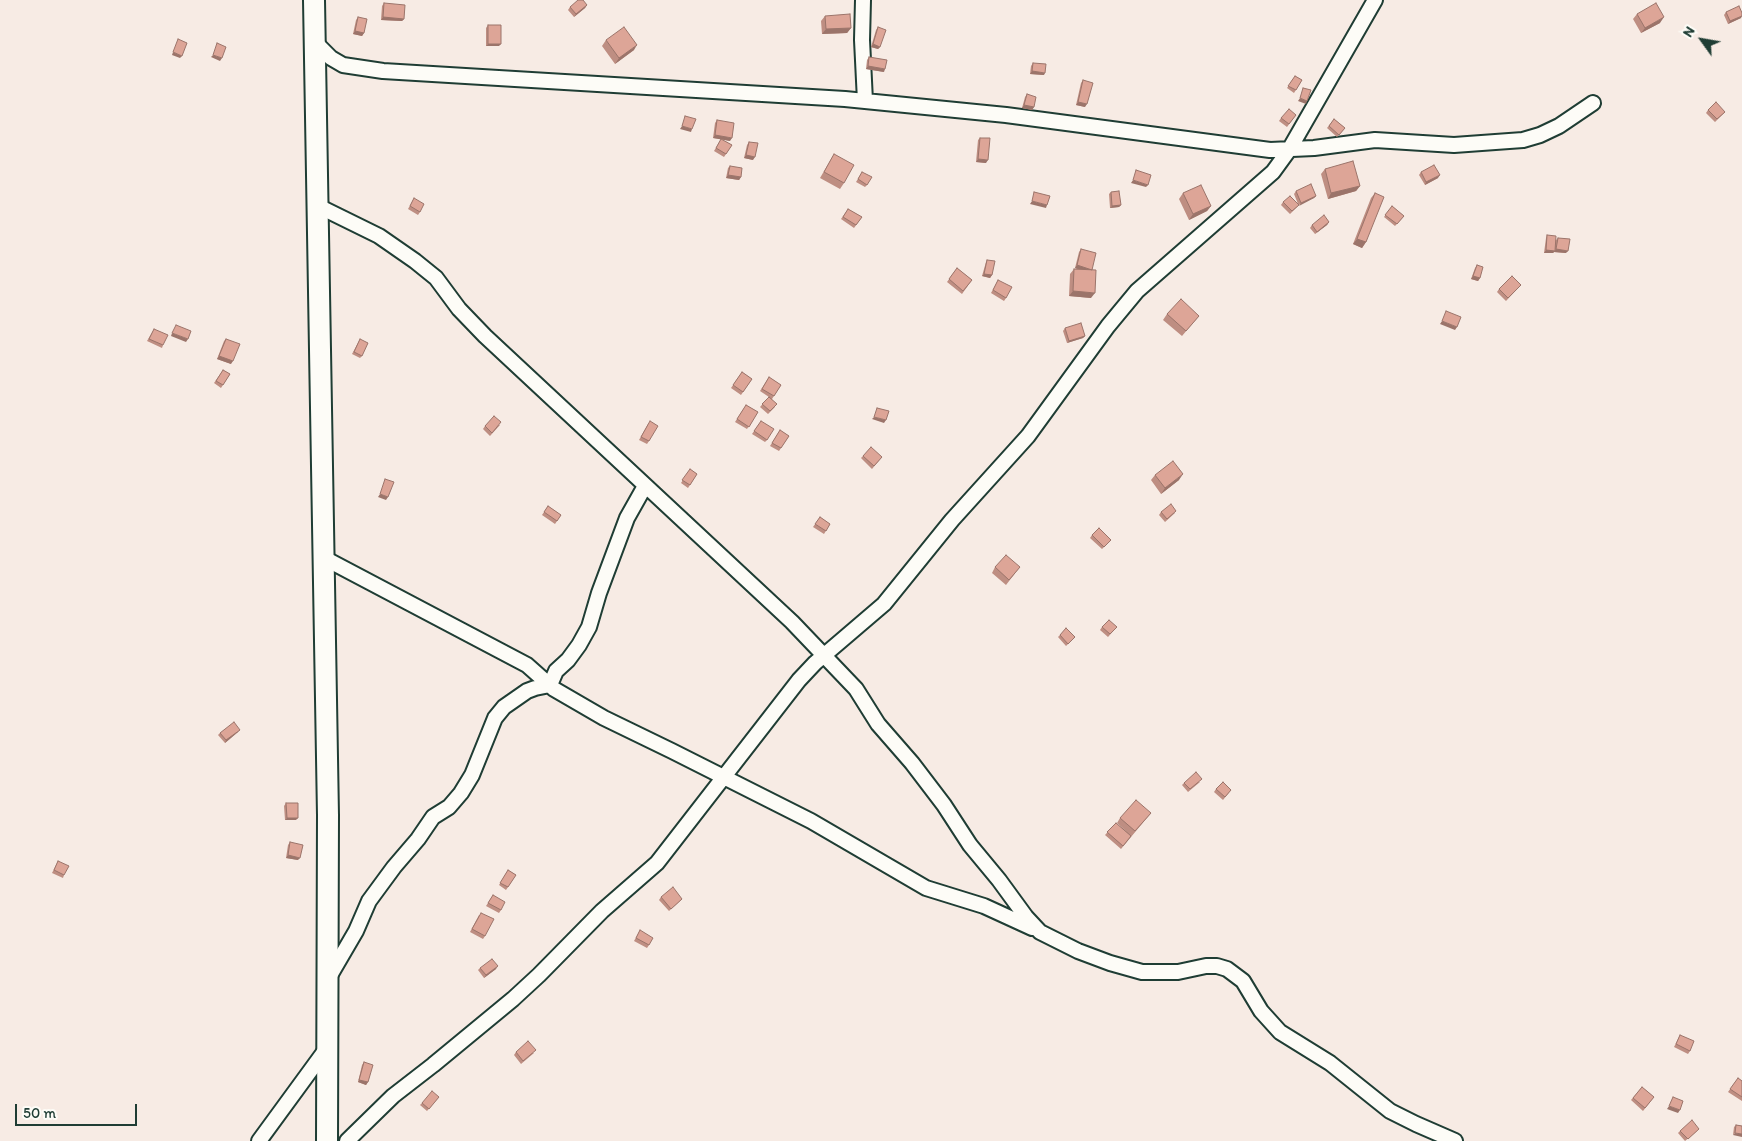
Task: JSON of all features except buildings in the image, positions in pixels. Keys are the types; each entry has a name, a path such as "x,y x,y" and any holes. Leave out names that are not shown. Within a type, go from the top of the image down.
{"street":[{"path":"314,0 328,815 327,1141"},
{"path":"863,0 862,40 865,101"},
{"path":"346,1141 393,1096 513,999 602,911 648,872 666,853 799,680 815,663 884,604 952,520 1028,436 1108,326 1137,291 1273,172 1289,150 1375,0"},
{"path":"315,42 331,58 344,65 382,71 865,101 1006,115 1252,148 1289,150 1375,140 1454,145 1523,140 1540,135 1559,126 1593,102"},
{"path":"318,206 380,236 436,278 459,309 484,336 785,615 825,655 856,689 878,724 912,763 970,845 999,880 1020,910 1040,932"},
{"path":"550,685 556,671 572,656 586,634 627,518 645,486"},
{"path":"324,558 527,665 550,685 604,718 672,750 811,821 926,888 984,906 1078,952 1110,964 1142,972 1178,972 1206,966 1217,966 1227,969 1243,981 1261,1011 1280,1032 1330,1063 1390,1111 1455,1141"},
{"path":"328,980 356,931 369,901 433,817 449,807 461,793 472,775 496,718 504,707 535,688 550,685"},
{"path":"259,1141 328,1048"}]}
